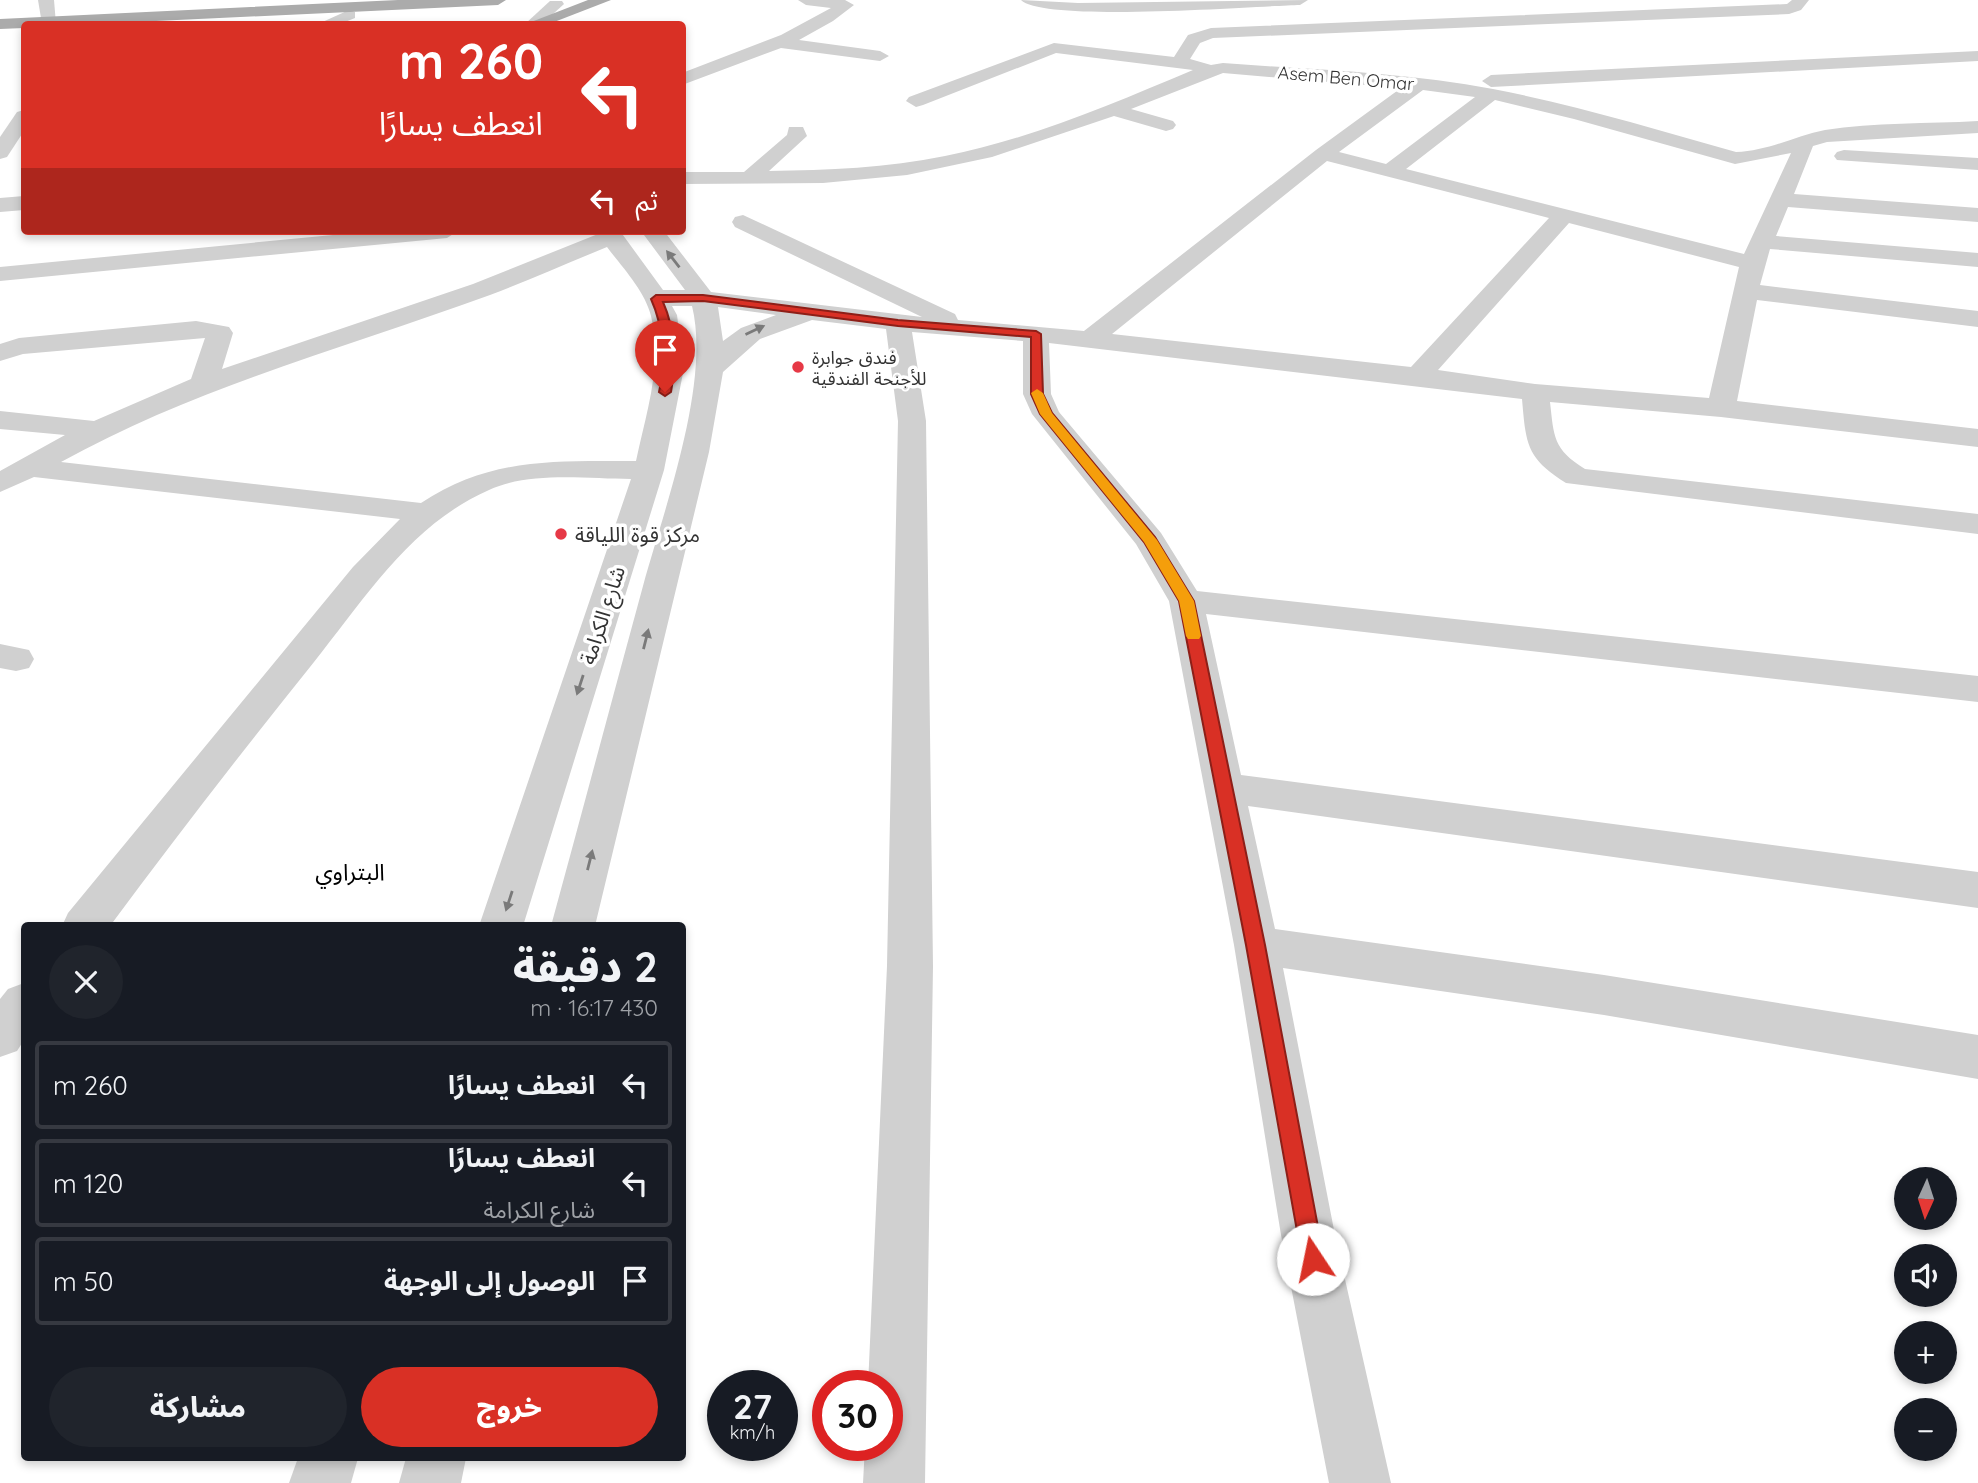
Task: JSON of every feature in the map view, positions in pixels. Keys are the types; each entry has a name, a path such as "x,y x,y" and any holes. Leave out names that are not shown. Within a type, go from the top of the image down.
{"main road":[{"path":"124,21 514,9 582,0"},
{"path":"543,21 603,0"},
{"path":"216,21 514,9"},
{"path":"0,24 21,23"},
{"path":"0,32 21,31"}],"street":[{"path":"46,0 49,21"},
{"path":"686,78 778,42 852,5 806,0"},
{"path":"1028,0 1078,8 1184,2 1300,0"},
{"path":"1522,0 1546,19"},
{"path":"1680,0 1695,12"},
{"path":"1179,63 1190,43 1199,36 1296,28 1789,9 1796,7 1801,0"},
{"path":"537,21 558,2"},
{"path":"1264,2 1313,45"},
{"path":"334,21 349,15"},
{"path":"778,42 880,56"},
{"path":"916,101 1054,48 1217,68"},
{"path":"1455,89 1476,83 1542,77 1978,56"},
{"path":"1331,61 1349,78"},
{"name":"Asem Ben Omar","path":"719,178 825,177 907,169 1005,148 1114,110 1217,68 1419,84 1492,94 1579,114 1735,159 1757,158 1849,134 1978,127"},
{"path":"1088,341 1323,154 1419,84"},
{"path":"1392,169 1492,94"},
{"path":"0,153 20,104"},
{"path":"1114,110 1166,125"},
{"path":"749,178 797,136 796,131"},
{"path":"1721,408 1745,291 1802,147 1978,164"},
{"path":"1323,154 1392,169 1563,215 1758,253 1978,260"},
{"path":"1735,159 1783,194 1978,215"},
{"path":"686,178 719,178"},
{"path":"686,183 719,178"},
{"path":"0,205 21,203"},
{"path":"1418,376 1563,215"},
{"path":"743,222 961,326"},
{"path":"0,274 405,235"},
{"path":"0,483 97,430 203,384 482,289 607,235"},
{"name":"شارع الكرامة","path":"502,922 649,470 670,368 664,315 656,299 610,235"},
{"path":"574,922 694,452 710,370 710,325 703,298 655,235"},
{"path":"1745,291 1978,319"},
{"path":"656,299 703,298 898,323 961,326 1418,376 1535,393 1721,408 1978,438"},
{"path":"710,370 741,337 767,324 812,313"},
{"path":"894,1483 910,965 912,575 912,421 898,323"},
{"path":"0,353 19,346 195,329 216,330 220,333 203,384"},
{"path":"1036,334 1037,394 1046,414 1150,540 1186,601 1256,945 1308,1234 1360,1483"},
{"path":"1535,393 1541,440 1553,462 1577,477 1978,524"},
{"path":"0,420 97,430"},
{"path":"28,467 427,513"},
{"path":"87,922 216,755 391,546 427,513 461,491 509,475 649,470"},
{"path":"1186,601 1978,689"},
{"path":"1224,788 1978,890"},
{"path":"1256,945 1604,995 1978,1057"},
{"path":"0,1035 21,1008"},
{"path":"320,1483 327,1461"},
{"path":"430,1483 435,1461"}],"slow traffic":[{"path":"1037,393 1046,414 1150,540 1186,601 1193,636"}],"place":[{"name":"فندق جوابرة للأجنحة الفندقية","path":"798,367"},
{"name":"مركز قوة اللياقة","path":"561,534"}],"district":[{"name":"البتراوي","path":"350,871"}],"route":[{"path":"665,392 670,368 664,315 656,299 703,298 898,323 1036,334 1037,394 1046,414 1150,540 1186,601 1256,945 1313,1259"}]}
